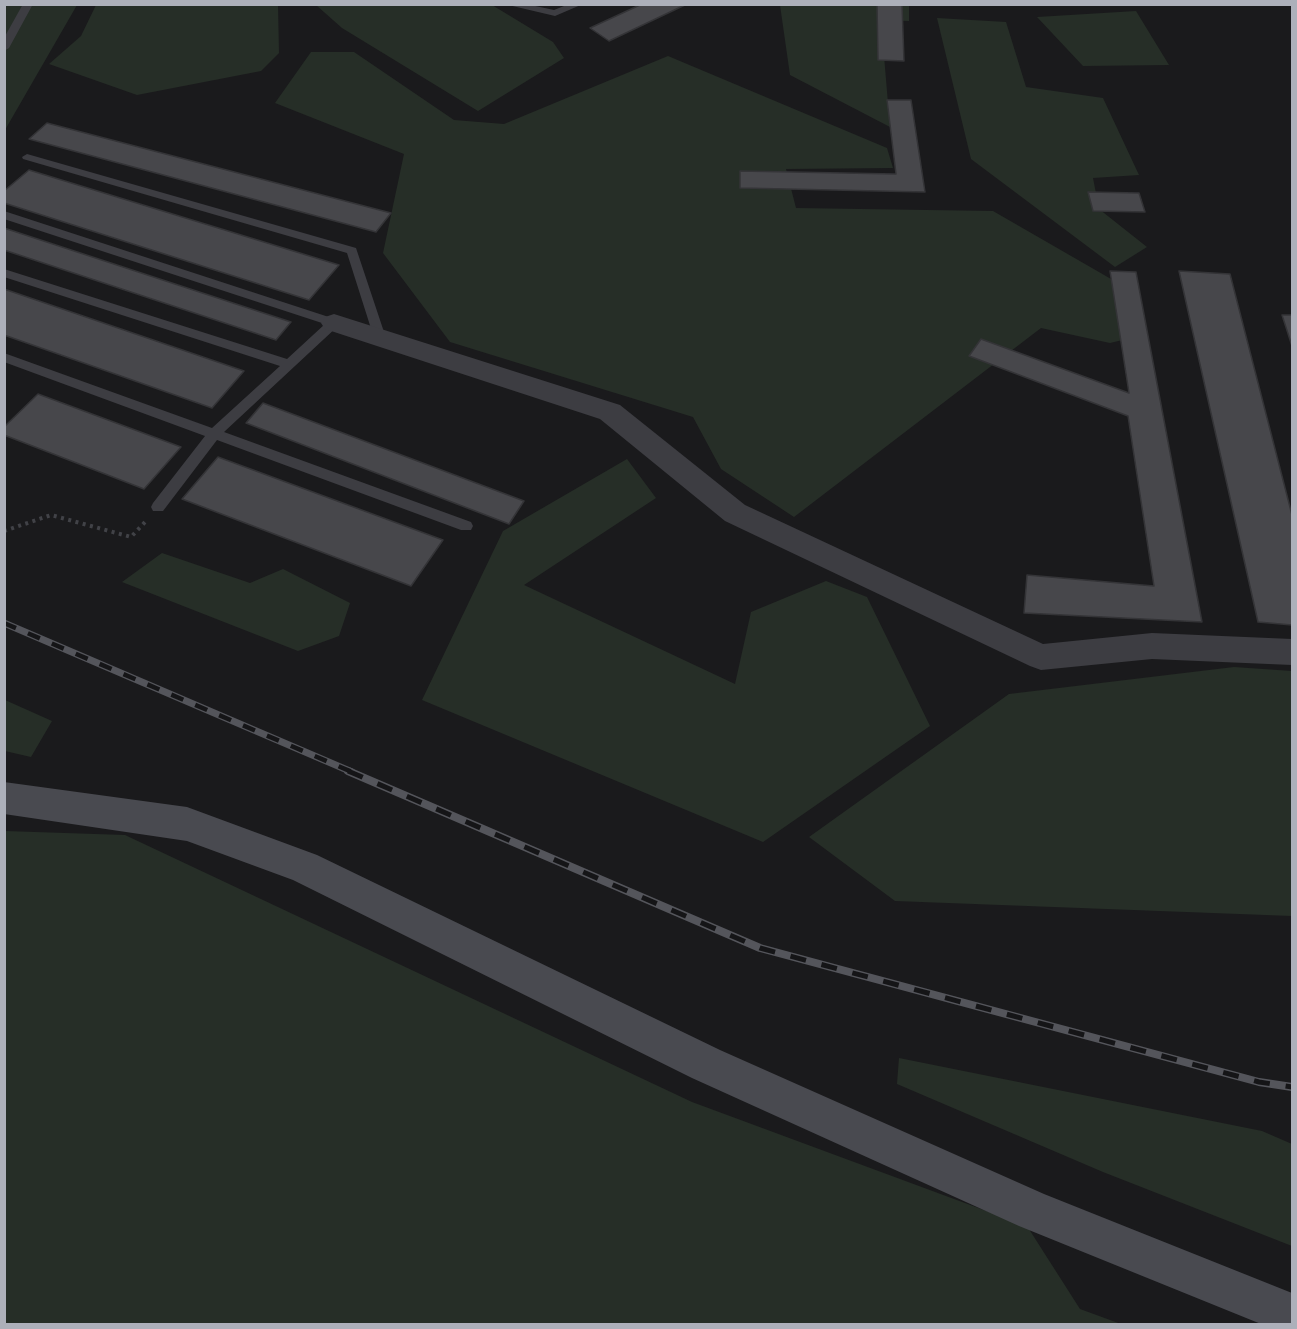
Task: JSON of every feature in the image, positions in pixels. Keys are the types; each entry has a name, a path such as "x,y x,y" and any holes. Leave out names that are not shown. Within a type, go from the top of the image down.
{"main road":[{"path":"10,804 187,824 304,867 706,1064 1034,1211 1293,1315"}],"street":[{"path":"334,323 610,412 735,513 1041,657 1152,646 1293,652"}],"lane":[{"path":"4,48 28,4"},
{"path":"508,4 555,13 579,4"},
{"path":"27,157 352,250 380,338"},
{"path":"4,215 334,323 214,433 158,507"},
{"path":"4,273 289,364"},
{"path":"4,357 466,526"}],"path":[{"path":"4,531 51,515 131,537 158,507"}],"shaded area":[{"path":"5,5 77,5 5,130"},
{"path":"96,5 278,5 279,53 261,71 137,95 49,64 81,36"},
{"path":"316,5 492,5 553,42 564,58 478,111 342,28"},
{"path":"780,5 909,5 909,21 881,20 890,127 790,75"},
{"path":"1136,11 1169,65 1083,66 1037,17"},
{"path":"937,18 1006,22 1026,87 1103,98 1139,175 1093,178 1099,209 1147,247 1115,267 971,159"},
{"path":"311,52 354,52 454,120 504,124 668,56 887,148 893,168 786,169 796,208 993,211 1118,283 1135,337 1110,343 1041,328 794,517 721,469 693,417 450,342 383,253 404,154 275,103"},
{"path":"627,459 656,498 524,585 735,684 751,612 826,581 867,597 930,726 763,842 422,700 503,531"},
{"path":"162,553 250,583 283,569 350,603 339,636 298,651 122,582"},
{"path":"1234,667 1292,671 1292,916 895,901 809,837 1009,694"},
{"path":"5,700 52,721 31,757 5,751"},
{"path":"5,831 125,835 692,1102 1027,1226 1080,1309 1121,1324 5,1324"},
{"path":"899,1058 1262,1131 1292,1144 1292,1246 1103,1172 897,1084"}],"building":[{"path":"642,4 687,4 609,41 590,28"},
{"path":"877,4 902,4 904,61 878,60"},
{"path":"887,100 911,100 925,192 740,188 740,171 896,174"},
{"path":"47,123 391,213 376,232 29,139"},
{"path":"29,170 339,265 309,300 4,203 4,191"},
{"path":"1088,192 1139,193 1145,212 1093,211"},
{"path":"4,228 291,322 276,340 4,250"},
{"path":"1110,271 1136,272 1202,622 1024,613 1027,575 1154,586 1128,416 969,356 981,339 1129,393"},
{"path":"1179,271 1230,274 1292,515 1292,625 1258,622"},
{"path":"4,289 244,371 212,408 4,335"},
{"path":"1282,315 1292,315 1292,346"},
{"path":"38,394 181,447 144,489 4,435 4,427"},
{"path":"263,403 524,501 509,524 246,423"},
{"path":"218,457 443,540 411,586 182,499"}],"railway":[{"path":"4,623 352,772"},
{"path":"348,771 760,948 1259,1082 1292,1087"}]}
